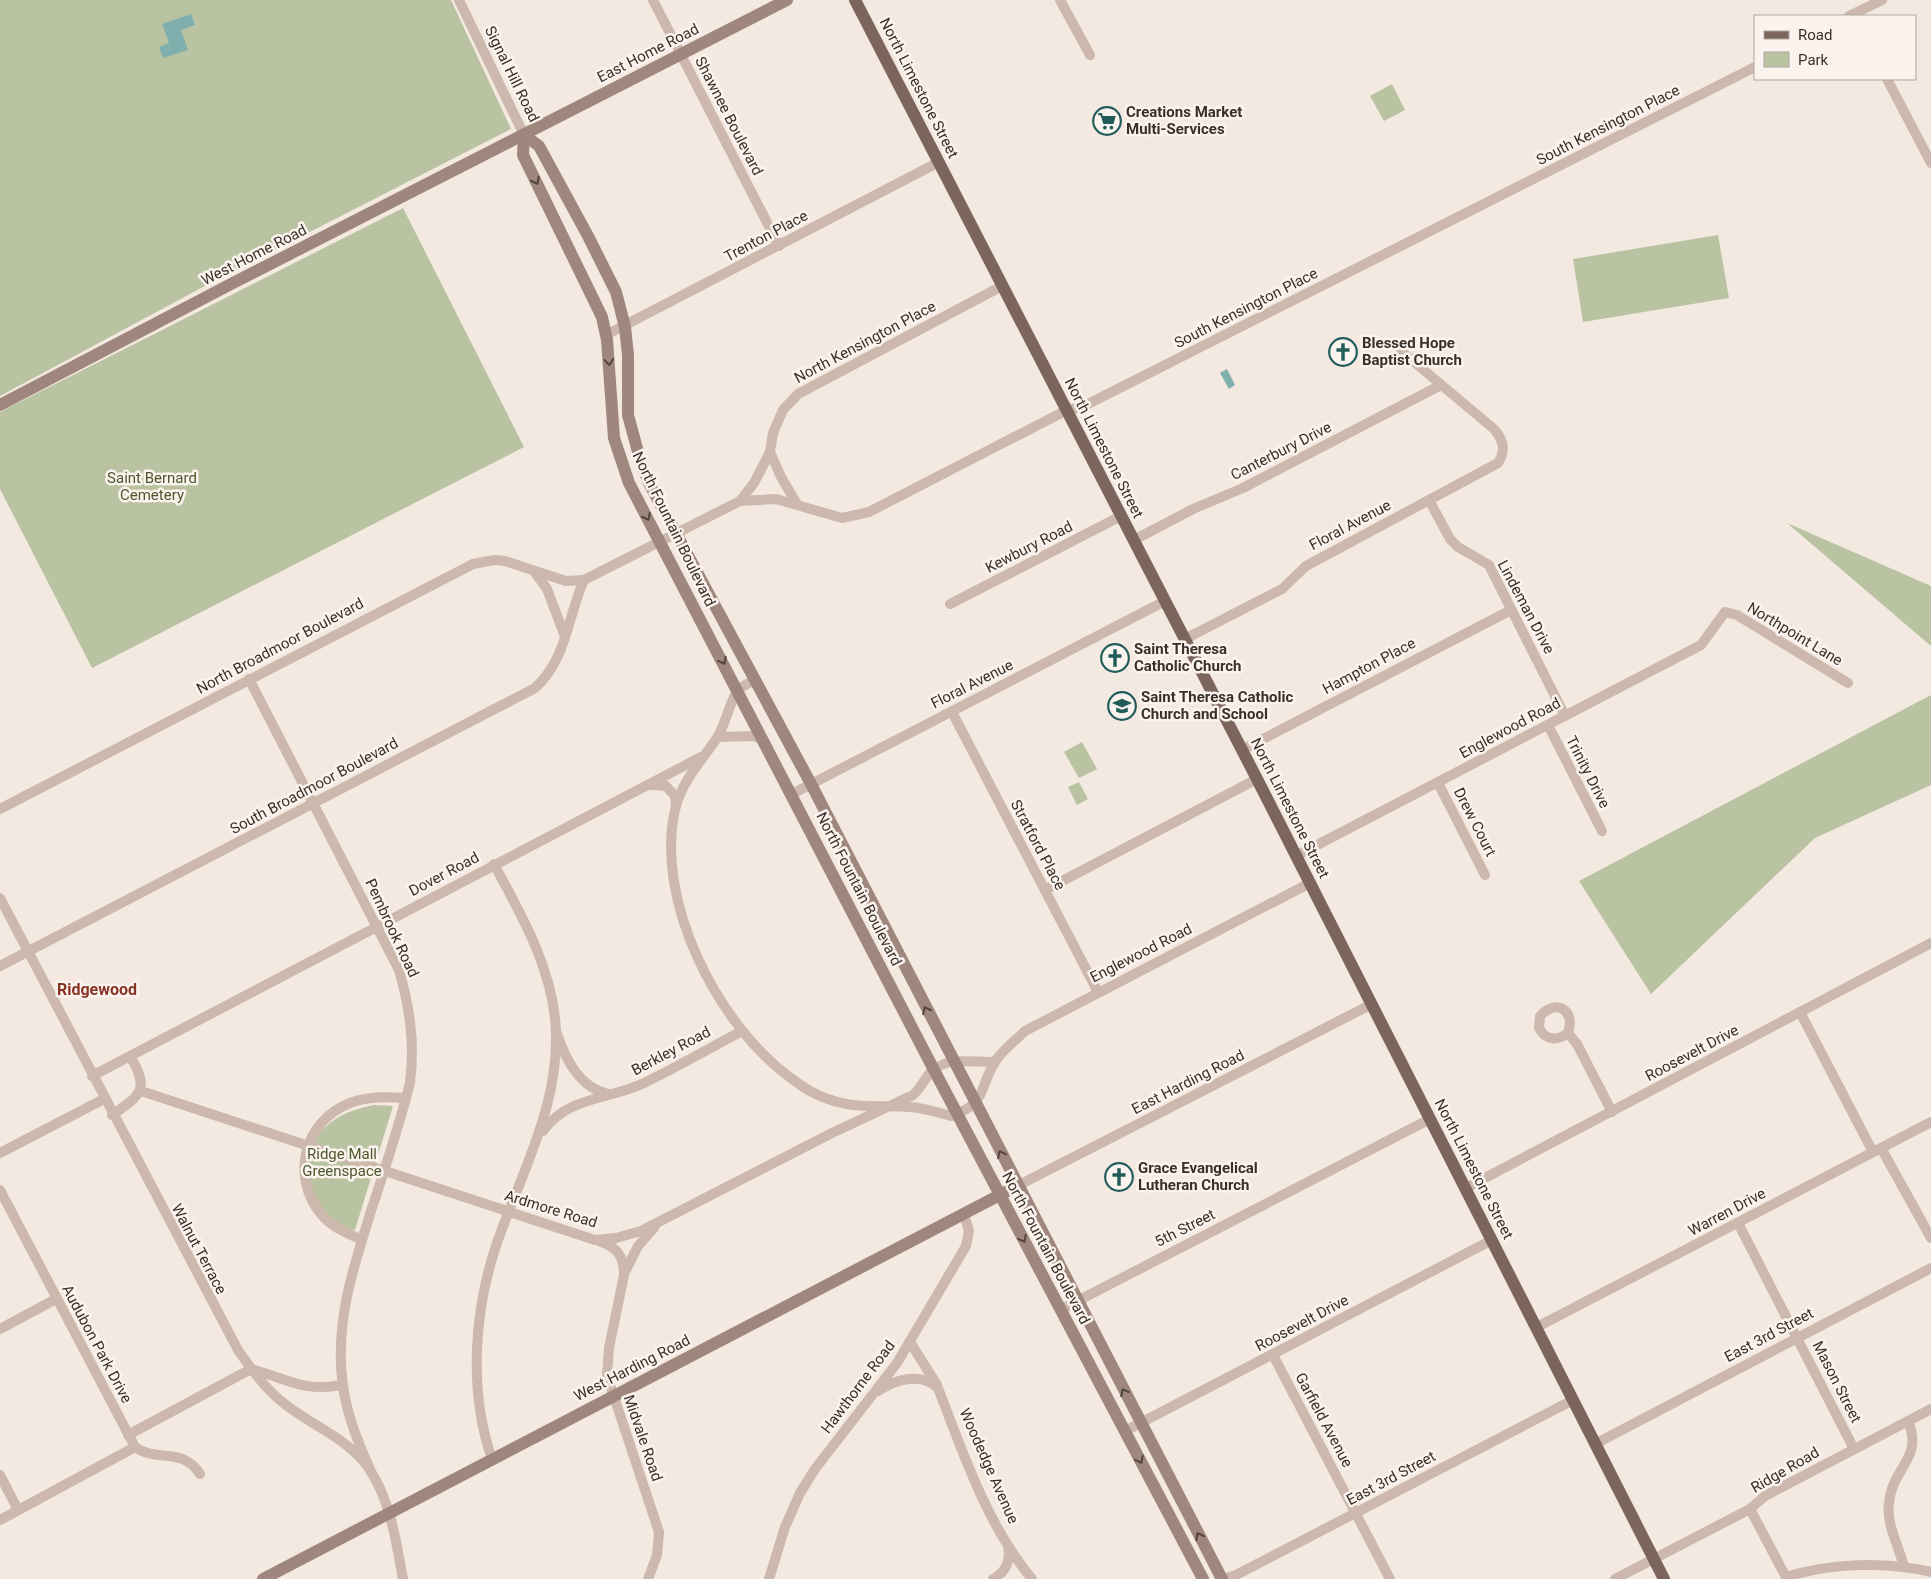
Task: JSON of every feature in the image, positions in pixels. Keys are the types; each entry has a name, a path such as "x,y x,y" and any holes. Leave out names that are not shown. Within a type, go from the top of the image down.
{"main road":[{"name":"North Limestone Street","path":"855,0 1257,779 1664,1579"}],"street":[{"name":"Signal Hill Road","path":"459,0 524,135"},
{"name":"Shawnee Boulevard","path":"653,0 779,246"},
{"name":"East Home Road","path":"524,135 787,0"},
{"path":"1060,0 1090,55"},
{"path":"1851,15 1874,2"},
{"name":"South Kensington Place","path":"740,501 776,499 842,518 869,512 1066,410 1082,407 1754,68"},
{"path":"1888,80 1931,163"},
{"name":"North Fountain Boulevard","path":"524,135 539,146 616,292 625,327 628,355 628,415 641,463 650,485 811,784 1076,1302 1222,1579"},
{"name":"North Fountain Boulevard","path":"524,135 523,155 595,299 606,336 614,438 630,482 934,1070 1203,1579"},
{"name":"West Home Road","path":"0,406 238,280 524,135"},
{"name":"Trenton Place","path":"606,336 938,162"},
{"name":"North Kensington Place","path":"740,501 754,483 770,452 773,433 783,410 798,394 1002,286"},
{"path":"1401,351 1442,385"},
{"name":"Floral Avenue","path":"1185,639 1282,589 1306,566 1492,466 1503,455 1501,438 1442,385"},
{"name":"Canterbury Drive","path":"1134,540 1193,509 1243,488 1442,385"},
{"path":"770,452 781,477 797,504"},
{"name":"Lindeman Drive","path":"1429,500 1450,539 1458,547 1489,565 1565,716"},
{"path":"584,580 740,501"},
{"name":"Kewbury Road","path":"950,604 1121,516"},
{"name":"North Broadmoor Boulevard","path":"0,809 473,564 494,560 505,561 521,564 534,571 566,582 584,580"},
{"path":"534,571 547,589 564,634"},
{"name":"South Broadmoor Boulevard","path":"0,966 535,688 553,668 562,648 564,634 584,580"},
{"name":"Floral Avenue","path":"792,794 1165,602"},
{"name":"Hampton Place","path":"1242,750 1512,610"},
{"name":"Englewood Road","path":"1296,856 1701,645 1725,612"},
{"name":"Northpoint Lane","path":"1725,612 1736,615 1848,684"},
{"name":"Pembrook Road","path":"249,679 399,970 411,1018 413,1060 406,1098 362,1240 344,1306 341,1334 342,1385 350,1420 370,1469"},
{"path":"676,806 684,786 718,737 738,690 754,680"},
{"name":"Stratford Place","path":"952,712 1098,992"},
{"name":"Trinity Drive","path":"1548,725 1602,832"},
{"path":"718,737 753,736 763,739"},
{"name":"Dover Road","path":"92,1076 705,755"},
{"path":"1045,890 1257,779"},
{"name":"Drew Court","path":"1438,783 1485,875"},
{"path":"647,786 666,786 675,796 676,806 672,843 673,866 682,913 695,951 714,988 742,1031 779,1068 794,1081 828,1099 865,1107 889,1106 932,1110 950,1116 976,1104"},
{"path":"492,1459 483,1428 480,1403 478,1348 481,1312 489,1268 538,1138 551,1091 555,1028 552,1001 539,953 494,864"},
{"name":"Englewood Road","path":"976,1104 995,1062 1025,1031 1310,883"},
{"name":"Walnut Terrace","path":"0,898 225,1330 251,1368 269,1390 283,1403 348,1446 370,1469 390,1512 403,1579"},
{"name":"Roosevelt Drive","path":"1466,1188 1931,943"},
{"name":"East Harding Road","path":"1017,1186 1372,1004"},
{"path":"1800,1012 1877,1150 1931,1238"},
{"path":"555,1028 567,1058 583,1081 600,1092 612,1095"},
{"name":"Berkley Road","path":"538,1138 549,1123 567,1108 645,1083 742,1031"},
{"path":"1568,1033 1577,1044 1612,1112"},
{"path":"112,1115 141,1091 142,1081 130,1056"},
{"path":"952,1060 995,1062"},
{"name":"Ardmore Road","path":"141,1091 595,1240 630,1236 832,1132 913,1096 934,1070 952,1060"},
{"path":"362,1240 330,1223 314,1204 306,1180 304,1161 306,1146 321,1122 340,1108 364,1099 406,1098"},
{"path":"0,1153 104,1099"},
{"name":"5th Street","path":"1060,1310 1430,1119"},
{"name":"Warren Drive","path":"1537,1327 1931,1122"},
{"name":"West Harding Road","path":"263,1579 281,1575 390,1512 1017,1186"},
{"name":"Audubon Park Drive","path":"0,1190 135,1447"},
{"name":"Hawthorne Road","path":"769,1579 785,1527 800,1493 815,1469 897,1364 966,1246 969,1232 964,1215"},
{"name":"Midvale Road","path":"624,1275 638,1246 662,1221"},
{"name":"Mason Street","path":"1738,1223 1854,1449"},
{"name":"Midvale Road","path":"595,1240 614,1247 624,1263 624,1275 607,1366 612,1397 659,1532 657,1555 648,1579"},
{"name":"Roosevelt Drive","path":"1125,1431 1273,1356 1492,1240"},
{"name":"East 3rd Street","path":"1595,1444 1931,1268"},
{"path":"0,1329 56,1299"},
{"name":"Woodedge Avenue","path":"910,1342 938,1388 978,1486 1006,1540 1032,1579"},
{"name":"Garfield Avenue","path":"1273,1356 1390,1579"},
{"path":"128,1435 251,1368 300,1386 326,1388 342,1385"},
{"path":"870,1398 889,1384 906,1380 928,1381 938,1388"},
{"name":"East 3rd Street","path":"1222,1579 1236,1575 1356,1514 1573,1400"},
{"name":"Ridge Road","path":"1615,1579 1750,1509 1765,1496 1931,1409"},
{"path":"1904,1567 1891,1527 1888,1510 1892,1488 1913,1449 1914,1434 1908,1421"},
{"path":"0,1520 135,1447 146,1452 183,1458 200,1474"},
{"path":"0,1475 18,1510"},
{"path":"1750,1509 1787,1578 1804,1572 1846,1566 1904,1567 1931,1572"},
{"path":"993,1579 1002,1572 1009,1557 1006,1540"}],"green space":[{"path":"0,0 451,0 511,129 216,280 0,396"},
{"path":"1392,84 1405,110 1384,121 1370,96"},
{"name":"Saint Bernard Cemetery","path":"403,208 524,447 92,668 0,489 0,412"},
{"path":"1718,235 1729,298 1583,322 1573,259"},
{"path":"1787,523 1931,586 1931,646"},
{"path":"1931,695 1931,785 1815,838 1651,994 1579,881"},
{"path":"1082,742 1097,769 1079,778 1064,752"},
{"path":"1079,782 1088,799 1077,805 1068,787"},
{"name":"Ridge Mall Greenspace","path":"374,1105 393,1106 355,1230 342,1226 330,1218 313,1194 309,1179 308,1164 310,1150 316,1138 335,1120 349,1112"}],"water":[{"path":"191,14 195,25 181,30 188,50 163,58 159,47 169,43 162,24"},
{"path":"1227,369 1235,385 1229,389 1220,373"}],"place":[{"name":"Creations Market Multi-Services","path":"1107,121"},
{"name":"Blessed Hope Baptist Church","path":"1343,352"},
{"name":"Saint Theresa Catholic Church","path":"1115,658"},
{"name":"Saint Theresa Catholic Church and School","path":"1122,706"},
{"name":"Grace Evangelical Lutheran Church","path":"1119,1177"}],"district":[{"name":"Ridgewood","path":"97,989"}]}
